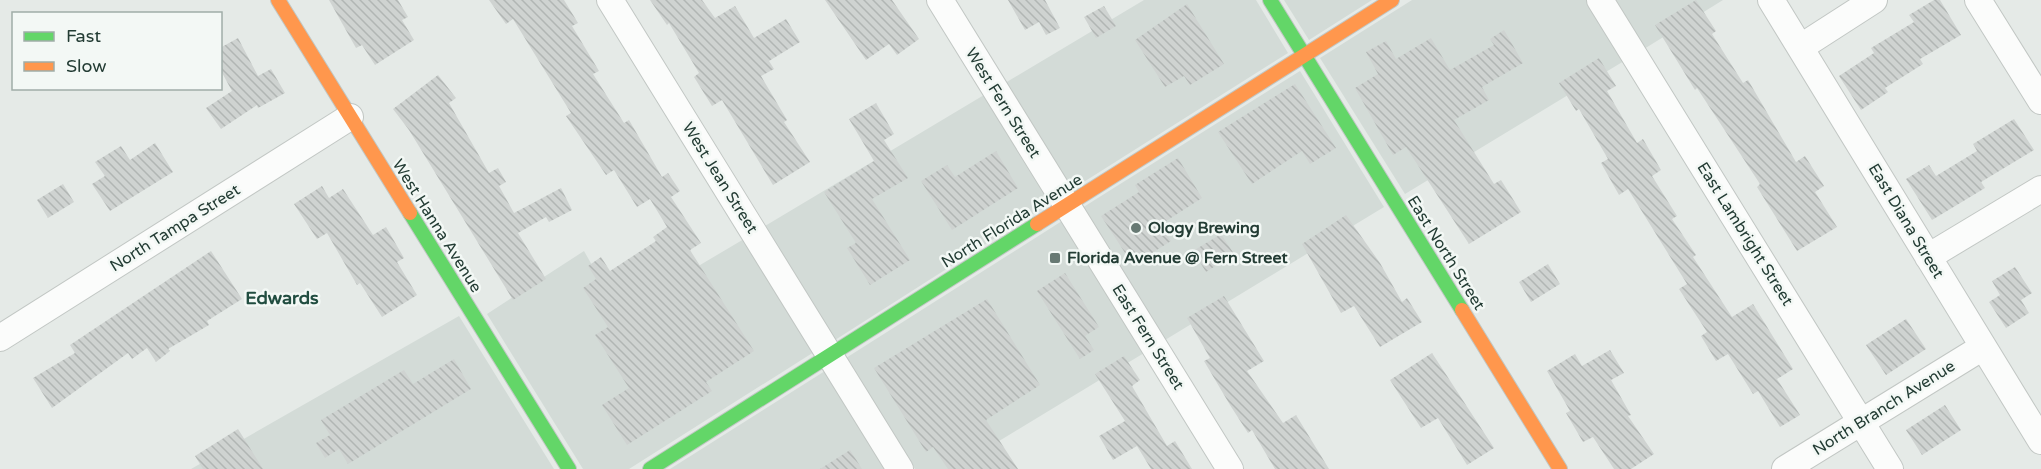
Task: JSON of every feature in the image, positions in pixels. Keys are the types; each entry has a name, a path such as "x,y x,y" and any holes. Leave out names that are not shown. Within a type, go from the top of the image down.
{"street":[{"name":"West Hanna Avenue","path":"278,0 568,469"},
{"name":"West Jean Street","path":"610,0 900,469"},
{"name":"West Fern Street","path":"940,0 1066,206"},
{"name":"East North Street","path":"1270,0 1560,469"},
{"name":"North Florida Avenue","path":"650,469 1392,0"},
{"name":"East Lambright Street","path":"1600,0 1890,469"},
{"name":"East Diana Street","path":"1771,0 2041,441"},
{"path":"1801,47 1874,0"},
{"path":"1978,0 2041,101"},
{"name":"North Tampa Street","path":"0,338 350,117"},
{"path":"1928,257 2041,189"},
{"name":"East Fern Street","path":"1066,206 1230,469"},
{"name":"North Branch Avenue","path":"1785,469 1983,347"}],"shaded area":[{"path":"1144,0 1256,0 1288,53 1071,190 1005,83"},
{"path":"1284,0 1372,0 1309,40"},
{"path":"1412,0 1586,0 1624,61 1405,194 1320,58"},
{"path":"1614,0 1723,0 1644,49"},
{"path":"1300,71 1384,207 1165,340 1082,208"},
{"path":"984,95 1050,203 835,340 765,226"},
{"path":"1062,221 1144,353 953,469 915,469 846,358"},
{"path":"744,239 814,352 629,469 583,469 487,314 584,251 619,313"},
{"path":"459,316 554,469 191,469"},
{"path":"825,371 886,469 670,469"}],"building":[{"path":"329,0 398,0 408,17 402,20 414,40 375,65 362,45 356,48"},
{"path":"489,0 564,0 578,23 572,26 599,71 593,74 624,123 629,120 662,177 668,173 680,191 671,197 701,243 690,250 754,351 706,382 712,391 627,445 602,405 629,388 595,335 608,327 583,288 596,279 588,266 601,257 610,271 656,241 653,237 667,227 650,199 637,207 614,170 606,175 566,116 571,113 513,19 506,24"},
{"path":"650,0 702,0 715,18 735,6 754,38 786,19 800,42 769,61 774,69 761,76 787,120 784,122 810,162 773,185 722,100 712,106 694,77 699,73 669,23 667,25"},
{"path":"825,0 892,0 919,39 897,55 889,44 866,60"},
{"path":"1008,0 1045,0 1060,28 1046,35 1039,22 1025,30"},
{"path":"1696,0 1716,31 1712,34 1743,83 1748,80 1796,162 1805,156 1824,186 1815,192 1837,227 1797,251 1757,187 1760,184 1697,88 1695,90 1655,25"},
{"path":"1934,0 1940,0 1961,35 1920,59 1923,64 1885,88 1888,92 1861,110 1839,76 1874,53 1871,48 1914,22 1909,15"},
{"path":"1187,4 1224,64 1190,85 1184,76 1165,87 1135,40"},
{"path":"1104,6 1116,26 1096,38 1084,17"},
{"path":"1504,30 1523,63 1482,87 1489,100 1454,120 1494,184 1501,180 1521,212 1469,244 1406,147 1393,155 1355,88 1378,74 1366,52 1386,41 1396,59 1431,38 1450,70 1494,45 1490,39"},
{"path":"238,38 258,76 271,69 285,93 258,108 257,105 221,129 206,108 232,91 222,73 222,47"},
{"path":"1599,58 1616,86 1607,91 1637,143 1643,139 1661,170 1652,176 1677,216 1672,219 1696,255 1693,257 1732,317 1753,304 1793,369 1777,379 1800,415 1780,427 1758,391 1753,394 1728,354 1716,361 1701,336 1707,332 1679,289 1687,284 1628,189 1619,195 1601,163 1608,159 1579,109 1576,111 1559,83"},
{"path":"438,75 456,98 449,103 489,173 498,168 506,182 499,186 514,213 561,188 572,210 549,222 546,217 518,233 546,279 513,300 409,130 393,109"},
{"path":"1295,84 1336,148 1310,164 1302,151 1252,184 1218,132"},
{"path":"876,103 894,134 884,140 908,178 872,199 910,260 870,285 847,248 856,243 824,192 874,161 849,119"},
{"path":"2014,119 2034,150 1981,182 1985,188 1932,220 1906,179 1929,165 1936,176 1977,151 1973,144"},
{"path":"155,143 173,172 110,211 92,184 105,176 95,162 121,146 130,160"},
{"path":"996,151 1018,188 952,230 921,181 947,165 955,177"},
{"path":"1178,158 1202,198 1160,225 1171,241 1133,265 1101,216 1139,192 1135,185"},
{"path":"63,184 74,202 48,218 37,200"},
{"path":"322,186 329,198 343,189 373,235 386,227 404,258 397,262 417,295 382,317 360,283 357,285 327,233 317,239 294,204"},
{"path":"1346,215 1380,263 1402,302 1407,298 1422,322 1380,347 1354,306 1341,313 1302,244"},
{"path":"1221,234 1234,254 1206,272 1193,251"},
{"path":"211,251 242,299 207,321 209,325 168,349 170,351 156,362 147,348 132,359 128,353 52,408 33,378 75,353 70,345"},
{"path":"1548,264 1560,284 1531,302 1519,282"},
{"path":"2015,267 2032,293 2021,300 2029,313 2006,328 1989,302 2000,295 1992,281"},
{"path":"1065,273 1099,327 1085,336 1094,350 1080,359 1037,291"},
{"path":"1224,296 1264,361 1247,371 1283,423 1296,415 1329,469 1275,469 1252,430 1248,433 1230,405 1204,361 1210,358 1187,318"},
{"path":"987,299 1040,385 986,420 1018,469 948,469 933,447 926,452 874,368"},
{"path":"1906,319 1926,349 1886,375 1866,345"},
{"path":"1610,350 1624,373 1611,380 1631,415 1628,416 1654,454 1631,469 1614,469 1593,437 1583,442 1566,413 1570,411 1547,371 1575,354 1582,366"},
{"path":"1432,353 1494,448 1467,465 1438,418 1421,428 1390,380"},
{"path":"1124,356 1140,380 1132,386 1167,446 1175,441 1192,469 1151,469 1137,446 1113,460 1099,436 1125,421 1095,374"},
{"path":"454,359 471,389 348,464 339,449 325,458 316,443 330,435 321,420 404,370 413,384"},
{"path":"1945,405 1961,430 1922,455 1906,430"},
{"path":"238,429 263,469 203,469 195,456"},
{"path":"850,450 862,469 820,469"}],"traffic: fast":[{"path":"1270,0 1462,310"},
{"path":"410,213 569,469"},
{"path":"650,469 1037,224"}],"traffic: slow":[{"path":"278,0 410,213"},
{"path":"1037,224 1392,0"},
{"path":"1462,310 1560,469"}],"place":[{"name":"Ology Brewing","path":"1136,228"},
{"name":"Florida Avenue @ Fern Street","path":"1055,258"}],"district":[{"name":"Edwards","path":"282,298"}]}
